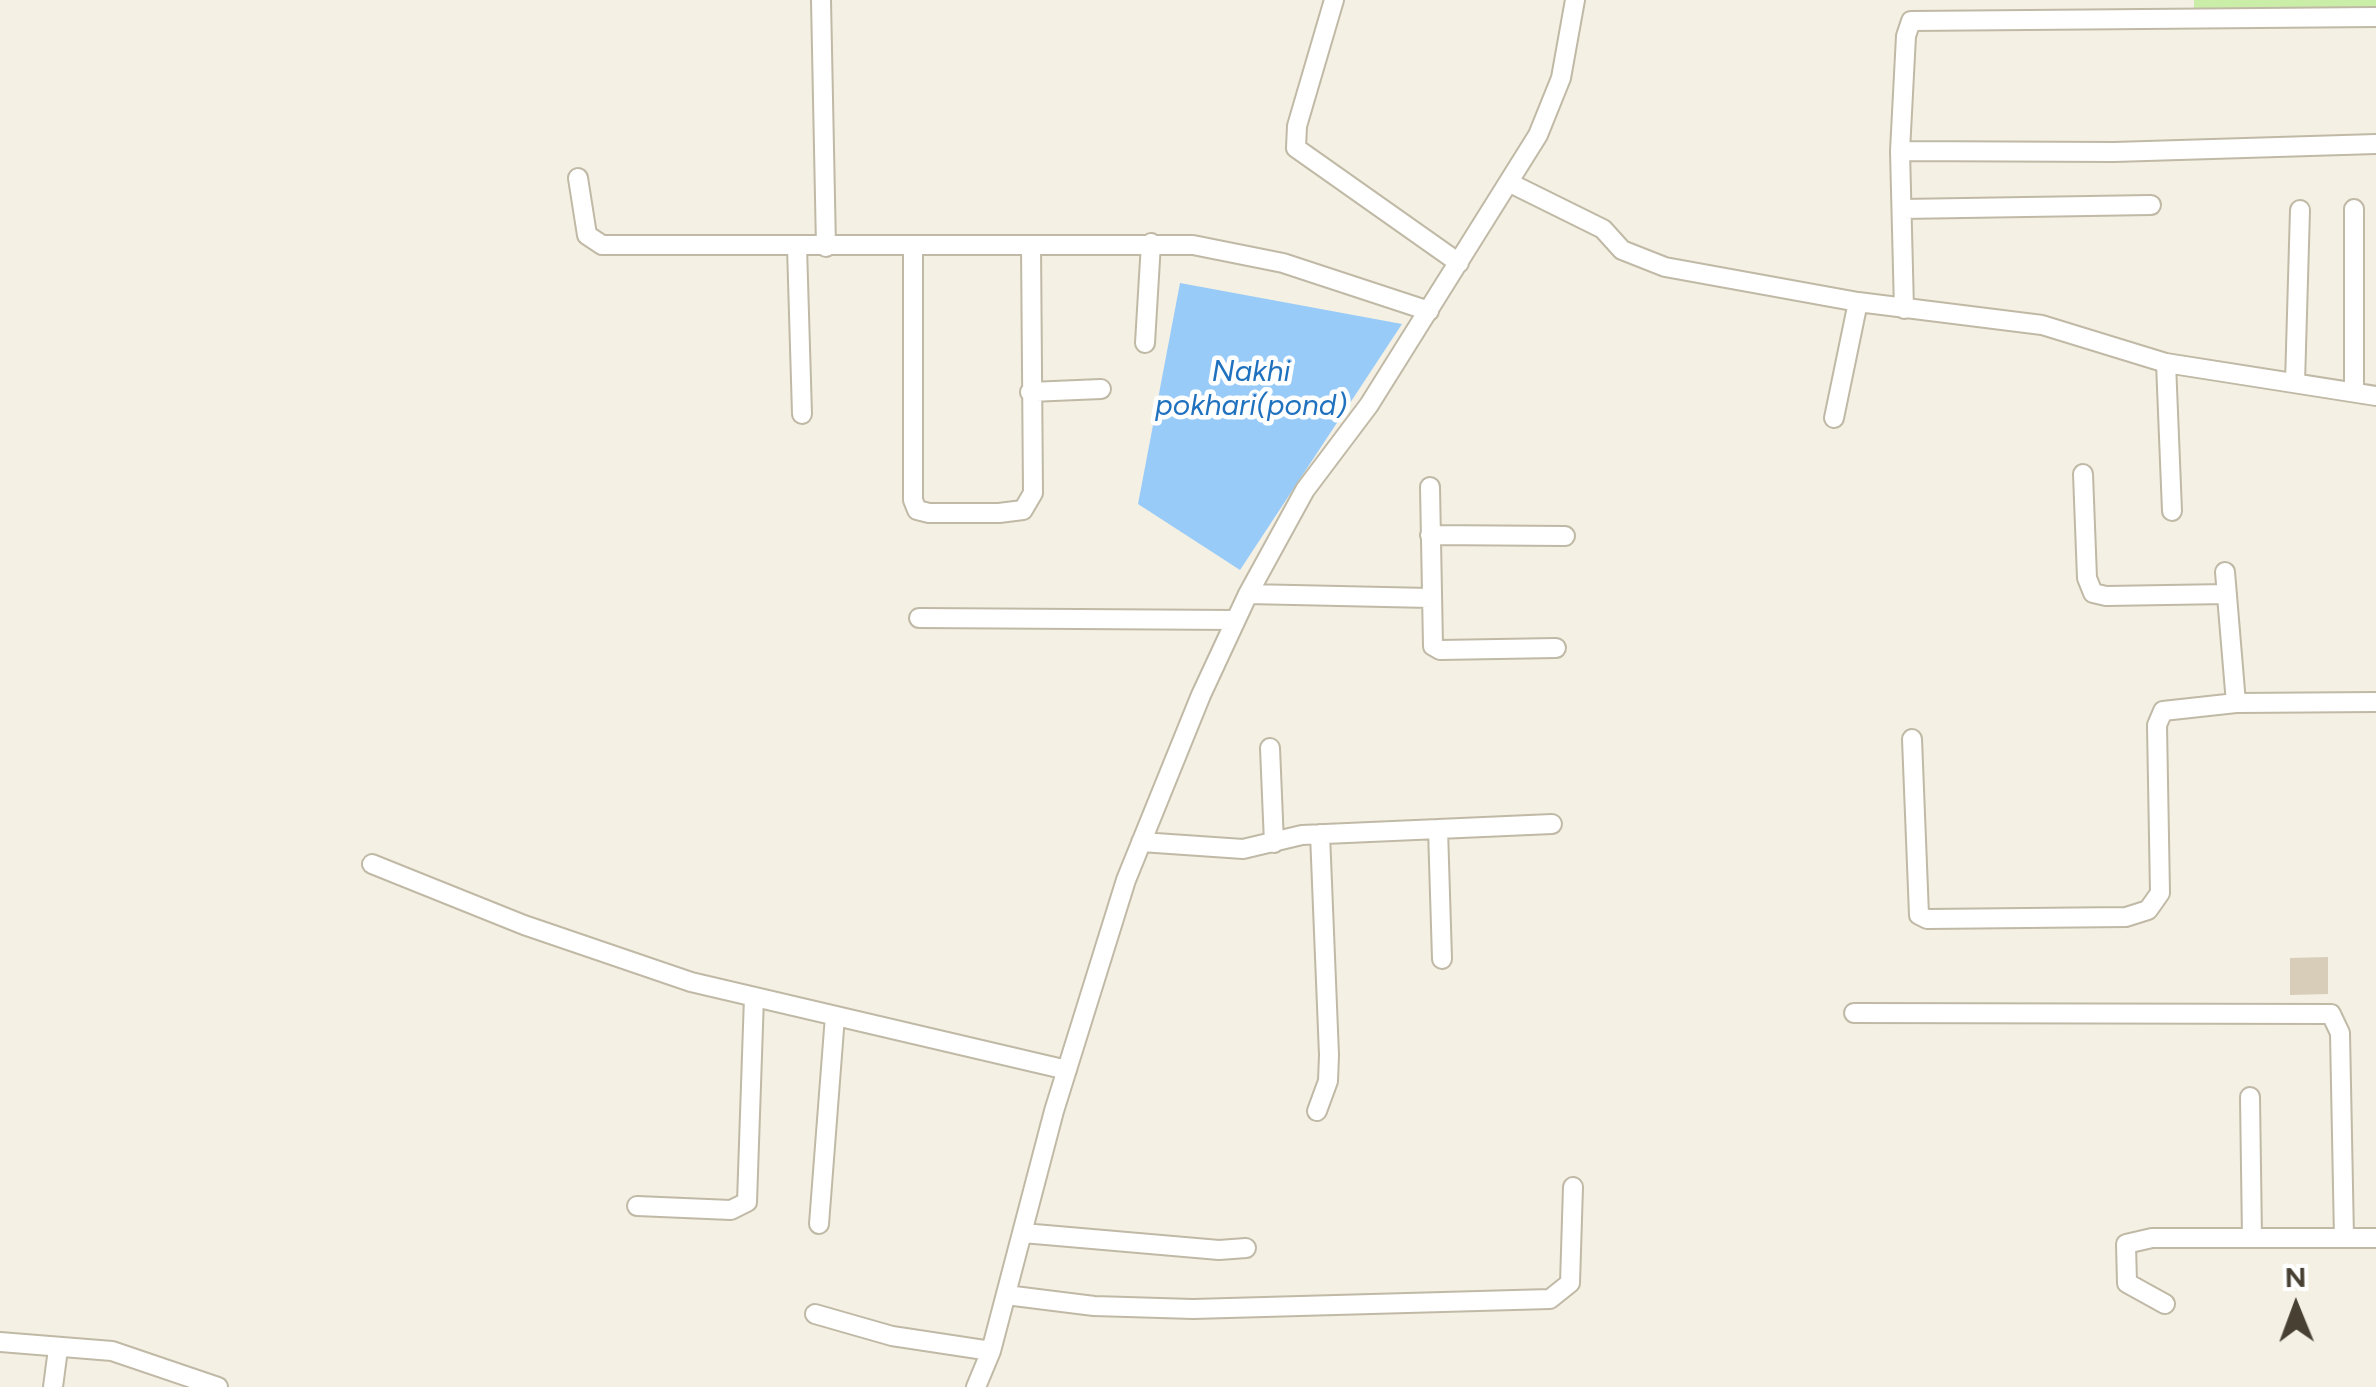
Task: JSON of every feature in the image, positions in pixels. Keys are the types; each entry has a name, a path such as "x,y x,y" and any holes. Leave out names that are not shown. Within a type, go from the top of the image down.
{"street":[{"path":"821,0 826,246"},
{"path":"1334,0 1297,126 1296,148 1459,263"},
{"path":"976,1387 991,1351 1067,1070 1140,842 1248,594 1306,490 1369,405 1538,135 1560,78 1575,0"},
{"path":"1904,308 1900,151 1906,36 1911,21 2050,9 2176,9 2376,17"},
{"path":"1900,151 2114,152 2376,144"},
{"path":"578,178 586,235 602,244 796,247 1151,243 1230,250 1429,311"},
{"path":"1510,183 1603,229 1622,250 1665,267 1858,302 2042,326 2166,363 2376,396"},
{"path":"1902,209 2152,204"},
{"path":"2354,209 2354,391"},
{"path":"2296,383 2300,210"},
{"path":"1145,343 1151,243"},
{"path":"913,246 912,479 917,510 1011,512 1023,510 1031,502 1031,244"},
{"path":"796,247 802,414"},
{"path":"1834,418 1858,302"},
{"path":"2166,363 2172,511"},
{"path":"1030,392 1101,389"},
{"path":"2083,474 2087,578 2093,592 2106,596 2227,594"},
{"path":"1430,487 1433,646 1440,650 1556,648"},
{"path":"1430,536 1564,536"},
{"path":"2225,572 2236,703"},
{"path":"1248,594 1430,598"},
{"path":"919,618 1236,620"},
{"path":"1912,739 1920,915 1942,920 2126,917 2148,910 2160,893 2158,718 2172,708 2236,703 2376,702"},
{"path":"1270,748 1274,843"},
{"path":"1140,842 1243,848 1320,834 1552,824"},
{"path":"1438,829 1442,959"},
{"path":"1317,1111 1328,1082 1329,1055 1320,834"},
{"path":"372,864 542,931 691,982 1067,1070"},
{"path":"637,1206 732,1210 747,1202 754,997"},
{"path":"1854,1012 2331,1014 2340,1033 2344,1238"},
{"path":"820,1224 835,1016"},
{"path":"2250,1097 2252,1238"},
{"path":"1006,1295 1094,1306 1193,1308 1550,1299 1570,1283 1573,1187"},
{"path":"1023,1232 1199,1249 1246,1248"},
{"path":"2165,1304 2126,1283 2126,1244 2152,1238 2376,1238"},
{"path":"816,1314 942,1346 991,1351"},
{"path":"0,1342 92,1348 137,1356 218,1387"},
{"path":"53,1387 58,1348"}],"green space":[{"path":"2194,0 2376,0 2376,7 2194,8"}],"water":[{"name":"Nakhi pokhari(pond)","path":"1180,283 1402,324 1240,570 1138,504"}],"building":[{"path":"2328,957 2328,994 2290,995 2290,958"}]}
